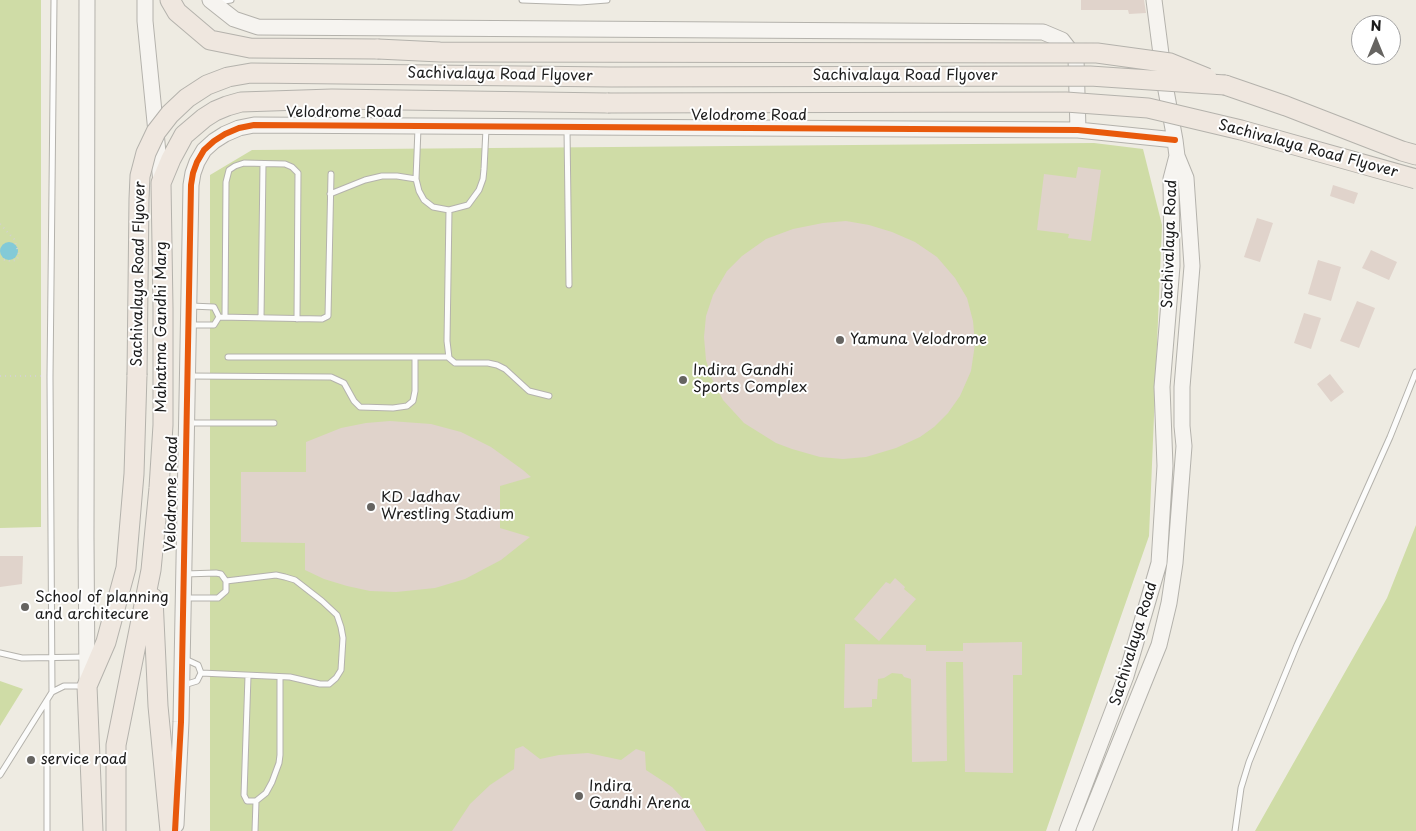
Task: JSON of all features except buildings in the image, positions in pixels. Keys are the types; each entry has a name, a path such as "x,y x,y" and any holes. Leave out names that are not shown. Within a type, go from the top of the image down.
{"highway":[{"path":"173,6 210,40 250,48 378,49 440,52 1097,53 1170,63 1225,85"},
{"name":"Sachivalaya Road Flyover","path":"87,686 106,642 126,568 134,474 140,176 146,153 156,132 170,114 187,98 207,85 228,77 252,73 611,77 1090,76 1225,85 1416,155"},
{"name":"Sachivalaya Road Flyover","path":"161,183 171,159 184,136 204,118 227,106 241,102 332,99 608,103 1056,102 1148,108 1213,123 1416,180"},
{"name":"Mahatma Gandhi Marg","path":"116,831 116,745 152,570 160,488 163,425 161,183"},
{"path":"152,570 158,706 170,831"},
{"path":"87,686 93,831"}],"street":[{"path":"87,0 87,686"},
{"name":"Mahatma Gandhi Marg","path":"144,0 144,21 161,183"},
{"name":"Sachivalaya Road","path":"1084,831 1159,645 1169,603 1175,562 1184,446 1181,410 1192,266 1186,178 1176,148 1165,85 1154,0"},
{"path":"211,1 234,19 258,27 1043,32 1062,40 1076,58 1078,130"},
{"name":"Velodrome Road","path":"176,831 181,722 188,325 193,172 204,150 214,141 239,128 254,125 486,125 1078,130 1176,148"},
{"name":"Sachivalaya Road","path":"1067,831 1126,676 1159,562 1165,466 1162,410 1172,266 1172,179 1176,148"},
{"path":"1162,410 1181,410"}],"lane":[{"path":"0,774 52,692 50,377 54,0"},
{"path":"211,1 231,0"},
{"path":"522,0 580,2 607,0"},
{"path":"418,125 416,179 424,200 433,207 449,210 468,205 479,190 483,179 486,125"},
{"path":"567,126 569,285"},
{"path":"225,317 226,182 229,170 244,164 285,164 292,167 298,173 297,319"},
{"path":"261,318 263,164"},
{"path":"219,317 322,319 328,316 331,174"},
{"path":"330,194 365,180 382,176 416,179"},
{"path":"449,210 447,341 449,357 455,363 488,363 497,365 505,369 529,391 549,396"},
{"path":"189,306 214,307 219,317"},
{"path":"188,325 214,325 219,317"},
{"path":"228,357 449,357"},
{"path":"187,376 331,377 344,382 354,402 360,407 393,408 407,406 413,401 415,391 415,357"},
{"path":"1235,831 1241,788 1249,762 1297,645 1390,437 1416,372"},
{"path":"186,423 274,423"},
{"path":"183,598 218,598 226,590 226,581 221,574 184,574"},
{"path":"201,673 280,677 329,684 341,670 343,638 337,615 295,580 276,575 226,581"},
{"path":"0,653 22,658 87,657"},
{"path":"181,685 193,683 199,678 201,673 198,665 182,657"},
{"path":"248,676 244,795 247,800 256,801 266,793 279,764 280,677"},
{"path":"52,692 64,686 87,686"},
{"path":"47,831 48,700"},
{"path":"255,831 256,801"}],"path":[{"path":"0,224 14,239 19,254 17,260 10,262 0,259"},
{"path":"0,376 50,377"}],"green space":[{"path":"0,0 41,0 41,527 0,528"},
{"name":"Indira Gandhi Sports Complex","path":"1094,143 1143,149 1162,225 1149,536 1046,831 210,831 210,175 252,150"},
{"path":"1416,525 1416,831 1255,831 1387,598"},
{"path":"0,681 23,689 0,726"}],"water":[{"path":"9,242 15,245 18,251 15,257 9,260 3,257 0,251 3,245"}],"cycle path":[{"path":"175,831 181,722 191,185 197,162 204,150 214,141 239,128 254,125 1078,130 1175,140"}],"place":[{"name":"Yamuna Velodrome","path":"840,340"},
{"name":"Indira Gandhi Sports Complex","path":"683,380"},
{"name":"KD Jadhav Wrestling Stadium","path":"371,507"},
{"name":"School of planning and architecure","path":"25,607"},
{"name":"service road","path":"31,760"},
{"name":"Indira Gandhi Arena","path":"579,796"}]}
